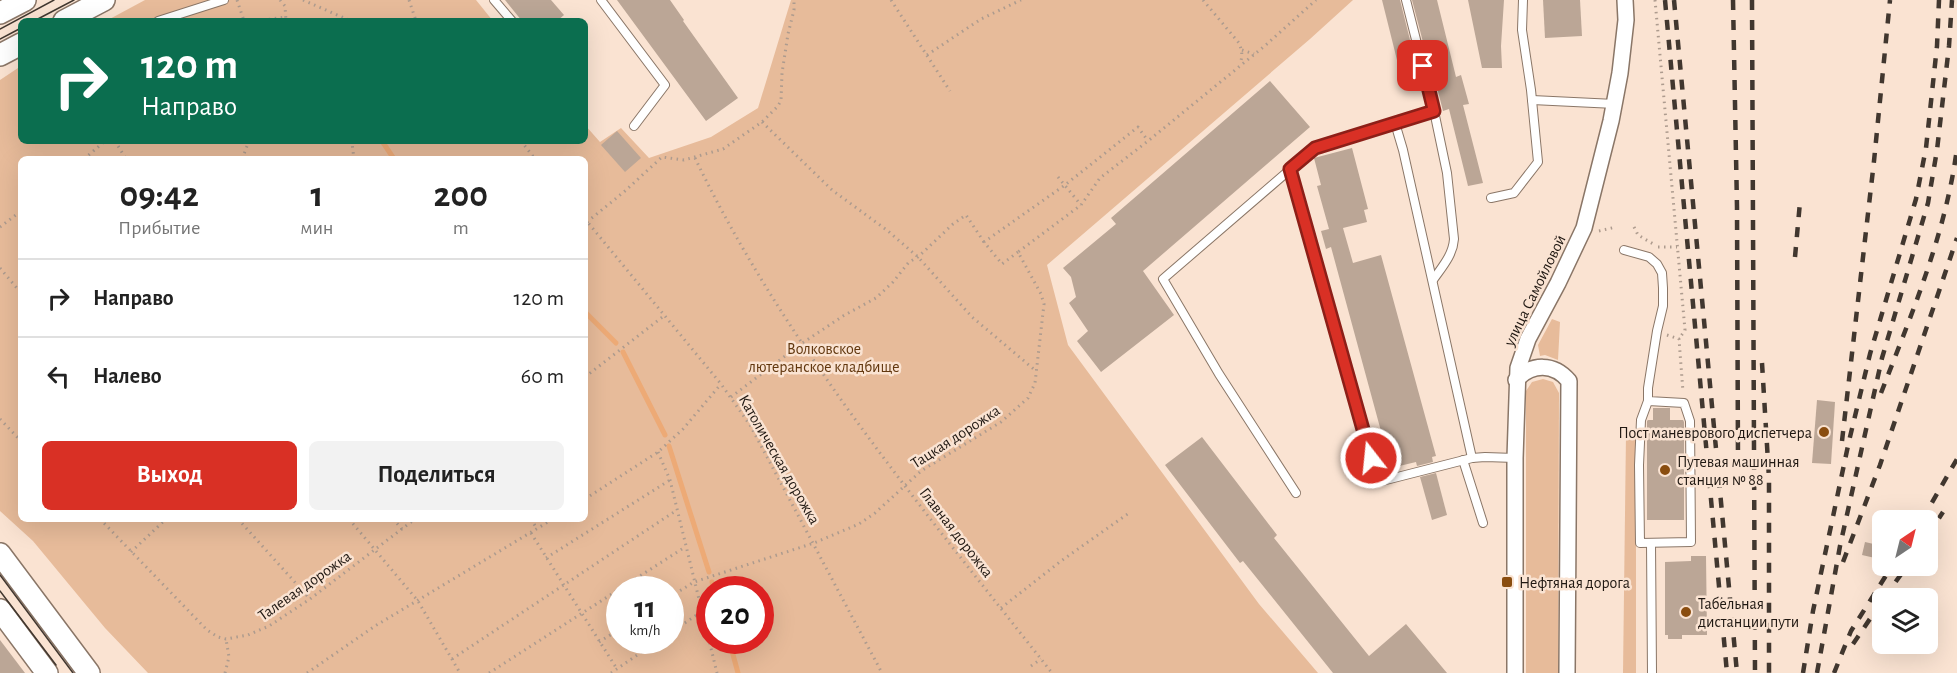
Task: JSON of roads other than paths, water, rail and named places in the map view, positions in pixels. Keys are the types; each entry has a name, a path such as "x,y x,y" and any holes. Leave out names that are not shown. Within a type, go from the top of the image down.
{"street":[{"path":"0,13 25,0"},
{"path":"70,18 104,0"},
{"name":"улица Самойловой","path":"1515,673 1516,380 1521,356 1528,339 1584,228 1614,104 1624,45 1625,0"},
{"path":"0,55 18,46"},
{"path":"1516,380 1528,370 1543,366 1558,370 1569,381 1567,673"},
{"path":"6,565 89,673"},
{"path":"0,610 47,673"}],"lane":[{"path":"168,18 224,0"},
{"path":"494,0 509,18"},
{"path":"601,0 665,86 634,126"},
{"path":"1406,0 1447,173 1455,239 1450,256 1433,280"},
{"path":"1491,198 1514,193 1538,162 1522,30 1523,0"},
{"path":"1532,100 1614,104"},
{"path":"1296,493 1219,374 1163,279 1315,148 1434,111"},
{"path":"1395,123 1433,280 1483,523"},
{"path":"1290,169 1371,458 1382,481 1468,459 1515,458"},
{"path":"1624,250 1649,257 1662,273 1663,306 1657,332 1648,401 1641,420 1640,543 1691,542 1690,421 1684,403 1648,401"},
{"path":"1651,543 1652,673"}],"waterway":[{"path":"384,144 392,156"},
{"path":"588,315 616,343"},
{"path":"623,352 665,435"},
{"path":"669,446 709,572"},
{"path":"733,654 738,673"}],"tram line":[{"path":"20,18 54,0"},
{"path":"40,18 74,0"},
{"path":"0,29 18,19"},
{"path":"0,39 18,30"},
{"path":"0,575 73,673"},
{"path":"0,591 56,665"}],"railway":[{"path":"1665,0 1727,673"},
{"path":"1674,0 1737,673"},
{"path":"1733,0 1738,464"},
{"path":"1752,0 1755,673"},
{"path":"1842,441 1890,0"},
{"path":"1803,673 1813,611 1849,441 1870,354 1916,199 1926,148 1937,46 1939,0"},
{"path":"1817,673 1840,546 1882,358 1928,203 1937,150 1952,0"},
{"path":"1881,393 1916,303 1936,242 1952,180 1957,148"},
{"path":"1795,257 1800,202"},
{"path":"1843,562 1880,465 1957,238"},
{"path":"1762,363 1769,478 1769,673"},
{"path":"1928,510 1957,459"},
{"path":"1938,520 1943,512"},
{"path":"1834,673 1851,631 1886,576"},
{"path":"1891,588 1900,576"},
{"path":"1853,644 1872,616"}],"place":[{"name":"Пост маневрового диспетчера","path":"1824,432"},
{"name":"Путевая машинная станция № 88","path":"1665,470"},
{"name":"Нефтяная дорога","path":"1507,582"},
{"name":"Табельная дистанции пути","path":"1686,612"}],"park label":[{"name":"Волковское лютеранское кладбище","path":"824,357"}]}
